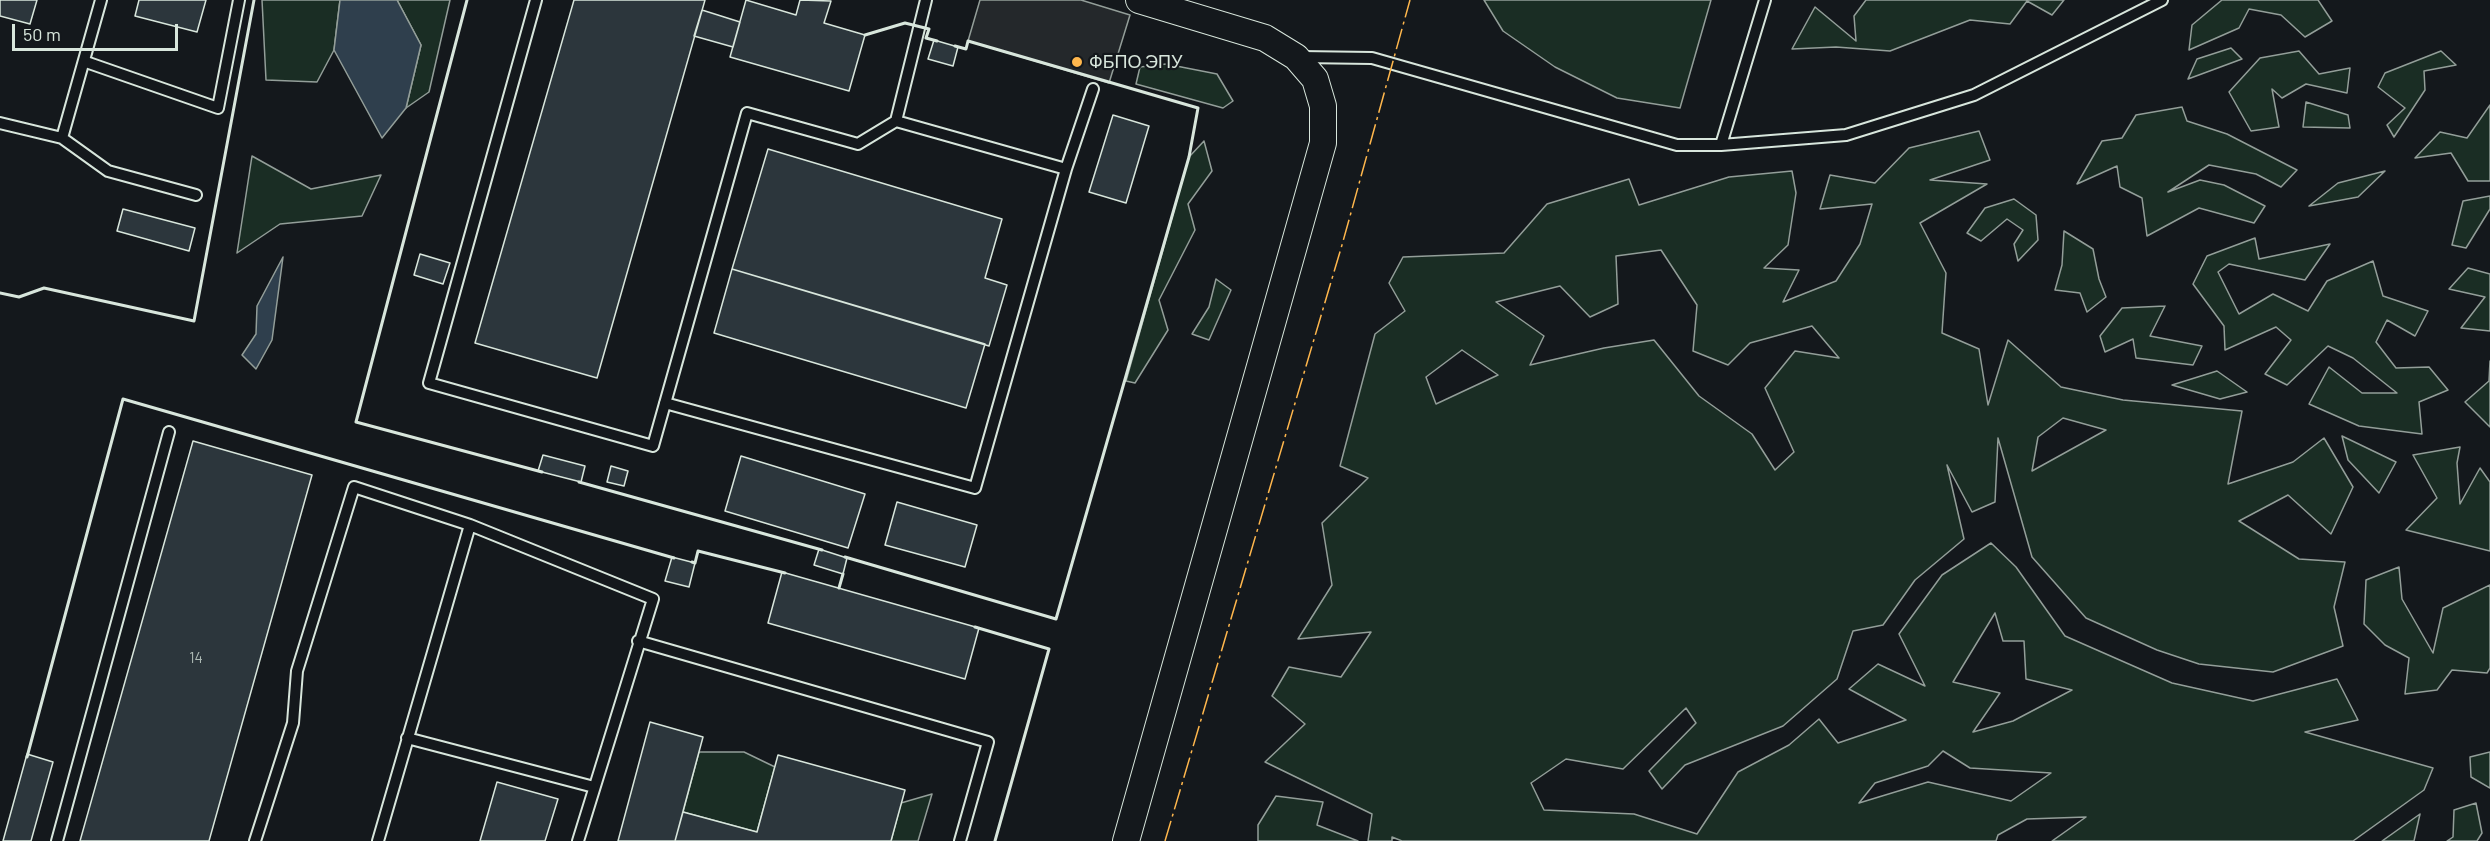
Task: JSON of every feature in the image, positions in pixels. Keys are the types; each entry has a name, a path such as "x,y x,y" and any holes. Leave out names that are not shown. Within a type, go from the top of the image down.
{"street":[{"path":"1126,841 1323,143 1321,97 1315,79 1296,57 1265,38 1139,0"}],"lane":[{"path":"63,138 86,62 101,0"},
{"path":"86,62 218,108 239,0"},
{"path":"536,0 429,383 653,446 747,112 858,144 896,121 926,0"},
{"path":"1721,145 1765,0"},
{"path":"1296,57 1372,58 1677,145 1721,145 1846,135 1974,95 2162,0"},
{"path":"665,403 975,488 1066,169 1093,89"},
{"path":"896,121 1066,169"},
{"path":"0,123 63,138 108,171 196,195"},
{"path":"57,841 169,432"},
{"path":"255,841 293,723 297,671 354,487 470,525 653,599 638,641 578,841"},
{"path":"378,841 470,525"},
{"path":"638,641 988,742 960,841"},
{"path":"407,738 594,787"}],"green space":[{"path":"262,0 340,0 334,50 317,82 266,80"},
{"path":"397,0 450,0 429,92 406,108 421,45"},
{"path":"1484,0 1711,0 1680,108 1617,98 1555,67 1503,31"},
{"path":"1866,0 2064,0 2052,15 2027,1 2010,24 1970,20 1890,51 1836,47 1792,49 1815,7 1856,41 1854,16"},
{"path":"2222,0 2318,0 2332,21 2305,37 2281,15 2249,9 2239,28 2189,50 2192,25"},
{"path":"2231,48 2242,59 2188,79 2197,59"},
{"path":"2299,51 2319,74 2350,68 2347,93 2306,84 2282,98 2272,89 2279,127 2251,131 2229,92 2260,58"},
{"path":"2441,51 2456,65 2424,71 2425,90 2394,137 2387,125 2405,108 2378,87 2385,73"},
{"path":"1166,64 1217,74 1233,101 1223,108 1136,84 1140,67"},
{"path":"2306,102 2348,115 2350,128 2303,127"},
{"path":"2490,105 2490,181 2468,181 2451,153 2415,158 2440,132 2467,138"},
{"path":"2182,107 2187,121 2227,134 2297,170 2281,187 2256,174 2209,165 2168,192 2200,180 2224,185 2265,206 2254,223 2199,208 2147,236 2142,198 2120,187 2117,166 2077,184 2102,141 2122,138 2136,115"},
{"path":"1979,131 1990,160 1930,180 1987,184 1920,223 1946,273 1942,333 1979,349 1988,405 2008,340 2061,387 2123,400 2242,411 2228,484 2293,462 2324,438 2353,487 2331,534 2288,495 2239,521 2299,559 2345,562 2334,607 2343,646 2273,672 2199,664 2157,650 2086,618 2032,557 1998,438 1995,502 1972,512 1947,465 1964,539 1915,580 1883,625 1853,631 1837,679 1783,726 1685,765 1662,789 1649,771 1696,723 1686,708 1623,769 1566,759 1531,783 1544,810 1634,814 1697,834 1738,772 1789,745 1819,719 1838,743 1906,720 1849,689 1878,664 1925,686 1899,634 1942,575 1991,543 2016,567 2065,636 2172,683 2253,701 2337,679 2358,720 2305,732 2433,768 2424,790 2353,841 2052,841 2086,817 2027,819 1998,835 1996,841 1402,841 1392,837 1392,841 1368,841 1372,814 1265,762 1305,724 1272,696 1289,667 1341,677 1371,632 1298,639 1332,585 1322,523 1368,478 1340,466 1375,334 1405,311 1389,283 1403,257 1504,253 1547,204 1629,179 1639,205 1729,177 1792,171 1796,193 1788,245 1764,268 1799,270 1783,302 1836,281 1860,244 1872,204 1820,209 1830,175 1875,183 1909,148","holes":["1661,250 1697,305 1693,351 1728,365 1750,343 1812,326 1839,358 1795,351 1765,388 1794,452 1775,470 1752,434 1699,396 1654,340 1604,348 1530,365 1544,336 1496,302 1560,286 1590,317 1618,304 1616,256","1462,350 1498,375 1436,404 1426,377","2063,418 2106,430 2032,471 2038,437","1995,613 2003,641 2024,641 2026,679 2072,690 2013,721 1973,732 2000,693 1953,682","1943,751 1970,768 2051,773 2011,801 1928,782 1859,803 1875,783 1928,766"]},
{"path":"1204,141 1212,171 1188,204 1195,230 1159,300 1168,330 1135,383 1126,381 1189,157"},
{"path":"252,156 311,189 381,175 362,216 280,224 237,253"},
{"path":"2385,171 2358,197 2309,206 2338,183"},
{"path":"2490,196 2490,209 2466,248 2452,245 2463,201"},
{"path":"2014,199 2036,215 2038,240 2018,261 2014,244 2023,230 2007,219 1981,241 1967,233 1985,208"},
{"path":"2064,231 2093,249 2099,279 2106,297 2087,312 2080,293 2055,290 2062,265"},
{"path":"2255,238 2259,259 2330,244 2305,280 2229,264 2218,272 2239,314 2273,294 2308,311 2327,281 2373,261 2383,296 2428,311 2415,336 2387,320 2376,342 2396,368 2429,367 2448,390 2419,402 2422,434 2359,426 2309,404 2329,367 2362,393 2397,393 2353,358 2328,346 2287,385 2265,374 2291,340 2276,327 2225,350 2224,326 2193,284 2207,256"},
{"path":"2468,268 2490,274 2490,331 2461,328 2485,297 2449,289"},
{"path":"1216,279 1231,290 1209,340 1192,334 1209,307"},
{"path":"2165,306 2150,336 2202,346 2193,365 2136,358 2133,339 2105,352 2100,336 2122,308"},
{"path":"2490,361 2490,427 2465,402 2489,381"},
{"path":"2217,371 2247,392 2220,399 2172,385"},
{"path":"2342,436 2396,462 2379,493 2348,460"},
{"path":"2460,447 2457,463 2460,504 2480,468 2490,482 2490,551 2406,530 2437,498 2413,455"},
{"path":"2399,567 2402,599 2433,653 2443,608 2490,585 2490,668 2487,673 2452,670 2437,690 2405,694 2409,658 2385,645 2364,624 2366,580"},
{"path":"699,752 744,752 775,767 757,832 683,812"},
{"path":"2490,752 2490,788 2471,777 2470,757"},
{"path":"932,794 918,841 891,841 901,803"},
{"path":"1276,796 1323,802 1317,825 1358,841 1258,841 1258,825"},
{"path":"2476,803 2482,833 2477,841 2447,841 2453,837 2454,810"},
{"path":"2420,814 2414,841 2382,841"}],"shaded area":[{"name":"ФБПО ЭПУ","path":"980,0 1081,0 1130,15 1109,83 968,41"}],"water":[{"path":"340,0 397,0 421,45 406,108 382,138 334,50"},
{"path":"283,257 272,340 256,369 242,355 256,334 257,306"}],"building":[{"path":"0,0 37,0 30,24 0,16"},
{"path":"139,0 206,0 197,32 135,16"},
{"path":"574,0 705,0 597,378 475,343"},
{"path":"746,0 796,15 800,0 831,1 824,23 865,35 849,91 730,57"},
{"path":"702,10 740,22 733,47 694,36"},
{"path":"934,40 958,47 953,66 928,59"},
{"path":"1113,115 1149,126 1126,203 1089,192"},
{"path":"768,149 1002,219 985,278 1007,285 989,346 732,269"},
{"path":"123,209 195,228 189,251 117,231"},
{"path":"420,254 450,263 443,284 414,275"},
{"path":"732,269 985,344 966,408 714,333"},
{"path":"193,441 312,475 209,841 80,841"},
{"path":"543,455 585,466 581,482 538,471"},
{"path":"741,456 865,494 848,548 725,511"},
{"path":"611,466 628,471 624,486 607,482"},
{"path":"897,502 977,525 965,567 885,545"},
{"path":"819,549 847,558 843,574 814,565"},
{"path":"672,557 695,563 689,587 665,581"},
{"path":"782,572 979,628 965,679 768,623"},
{"path":"650,722 703,737 675,841 618,841"},
{"path":"27,754 53,762 31,841 3,841"},
{"path":"778,755 905,790 891,841 675,841 683,812 757,832"},
{"path":"497,782 558,799 545,841 480,841"}],"wall":[{"path":"0,293 19,297 44,288 194,321 254,0"},
{"path":"467,0 356,422 542,472"},
{"path":"865,35 905,23 929,29 926,38 937,41"},
{"path":"845,557 1056,619 1189,157 1198,108 968,41 966,49 955,46"},
{"path":"27,757 123,399 674,558"},
{"path":"579,482 822,550"},
{"path":"692,562 695,563 698,551 785,573"},
{"path":"839,588 843,574"},
{"path":"975,627 1049,649 995,841"}],"power":[{"path":"1165,841 1342,245 1410,0"}],"place":[{"name":"ФБПО ЭПУ","path":"1077,62"}]}
